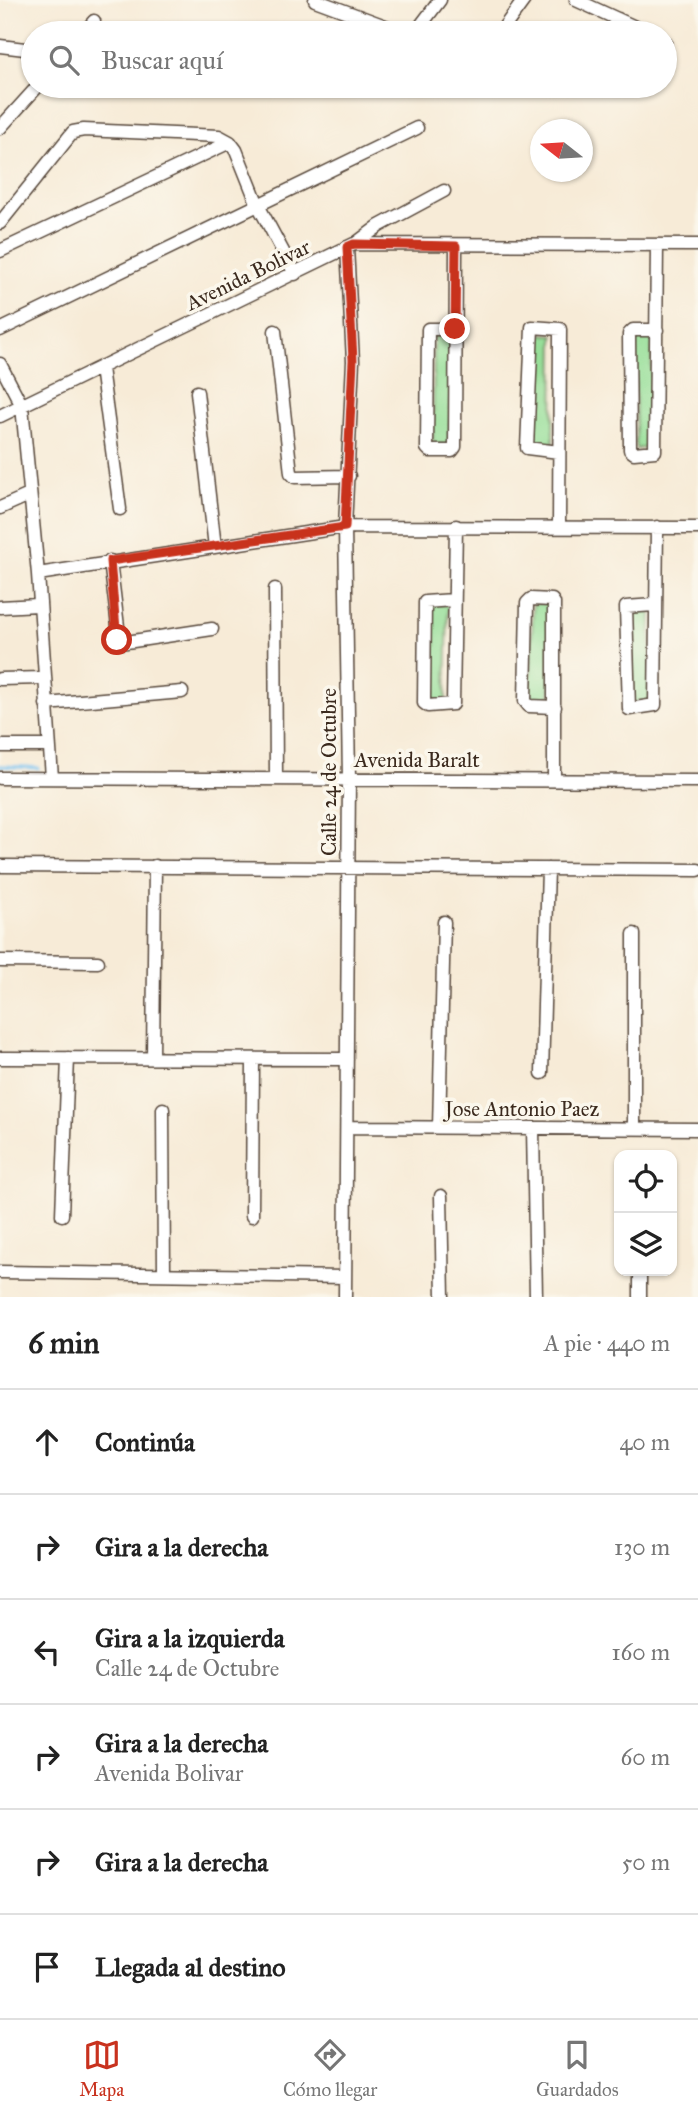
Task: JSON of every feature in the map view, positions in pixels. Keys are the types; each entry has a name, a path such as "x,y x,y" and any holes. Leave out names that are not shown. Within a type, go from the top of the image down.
{"street":[{"path":"316,0 372,21"},
{"path":"424,21 440,0"},
{"path":"509,21 524,0"},
{"path":"576,0 622,21"},
{"path":"0,46 21,49"},
{"path":"1,126 27,98"},
{"path":"0,330 417,128"},
{"path":"0,223 73,132 84,130 219,136 230,142 258,205 295,274"},
{"path":"0,251 230,142"},
{"path":"351,246 379,226 444,191"},
{"path":"657,245 657,330 655,451 634,453 630,450 629,334 633,330 657,330"},
{"name":"Avenida Bolivar","path":"0,416 351,246 698,245"},
{"name":"Calle 24 de Octubre","path":"345,1297 349,779 345,527 353,360 351,246"},
{"path":"455,329 430,328 428,331 427,448 430,451 452,451 455,447 456,246"},
{"path":"559,452 527,448 532,327 560,329 559,527"},
{"path":"275,331 291,473 295,477 348,476"},
{"path":"0,364 22,406 38,574 38,605 52,778"},
{"path":"101,368 120,509"},
{"path":"197,392 215,547"},
{"path":"0,508 29,495"},
{"path":"453,600 425,602 424,703 428,706 453,704 456,526"},
{"path":"38,574 345,527 698,528"},
{"path":"654,605 626,607 629,709 655,705 654,605 657,527"},
{"path":"110,561 120,643 212,629"},
{"path":"275,589 276,779"},
{"path":"554,780 555,707 554,603 552,600 531,599 527,603 525,701 529,706 555,707"},
{"path":"0,607 38,605"},
{"path":"0,679 44,678"},
{"path":"46,704 182,692"},
{"path":"0,746 49,746"},
{"name":"Avenida Baralt","path":"0,778 698,781"},
{"path":"0,866 698,870"},
{"path":"153,1058 155,866"},
{"path":"542,1073 548,869"},
{"path":"439,1128 444,922"},
{"path":"634,934 634,1129"},
{"path":"0,961 98,962"},
{"path":"0,1058 347,1059"},
{"path":"62,1215 68,1058"},
{"path":"251,1216 253,1059"},
{"path":"163,1109 163,1274"},
{"name":"Jose Antonio Paez","path":"346,1127 698,1129"},
{"path":"533,1128 536,1297"},
{"path":"441,1196 443,1297"},
{"path":"0,1272 345,1277"},
{"path":"640,1276 640,1297"}],"green space":[{"path":"434,333 452,335 449,445 433,444"},
{"path":"537,334 554,335 553,445 533,445"},
{"path":"635,336 652,336 650,447 636,449"},
{"path":"429,604 448,605 446,701 429,702"},
{"path":"533,604 550,604 550,702 530,701"},
{"path":"651,609 650,702 631,703 631,610"}],"waterway":[{"path":"0,766 38,768"}],"route":[{"path":"117,640 110,561 345,527 353,360 347,247 354,244 456,246 455,329"}]}
